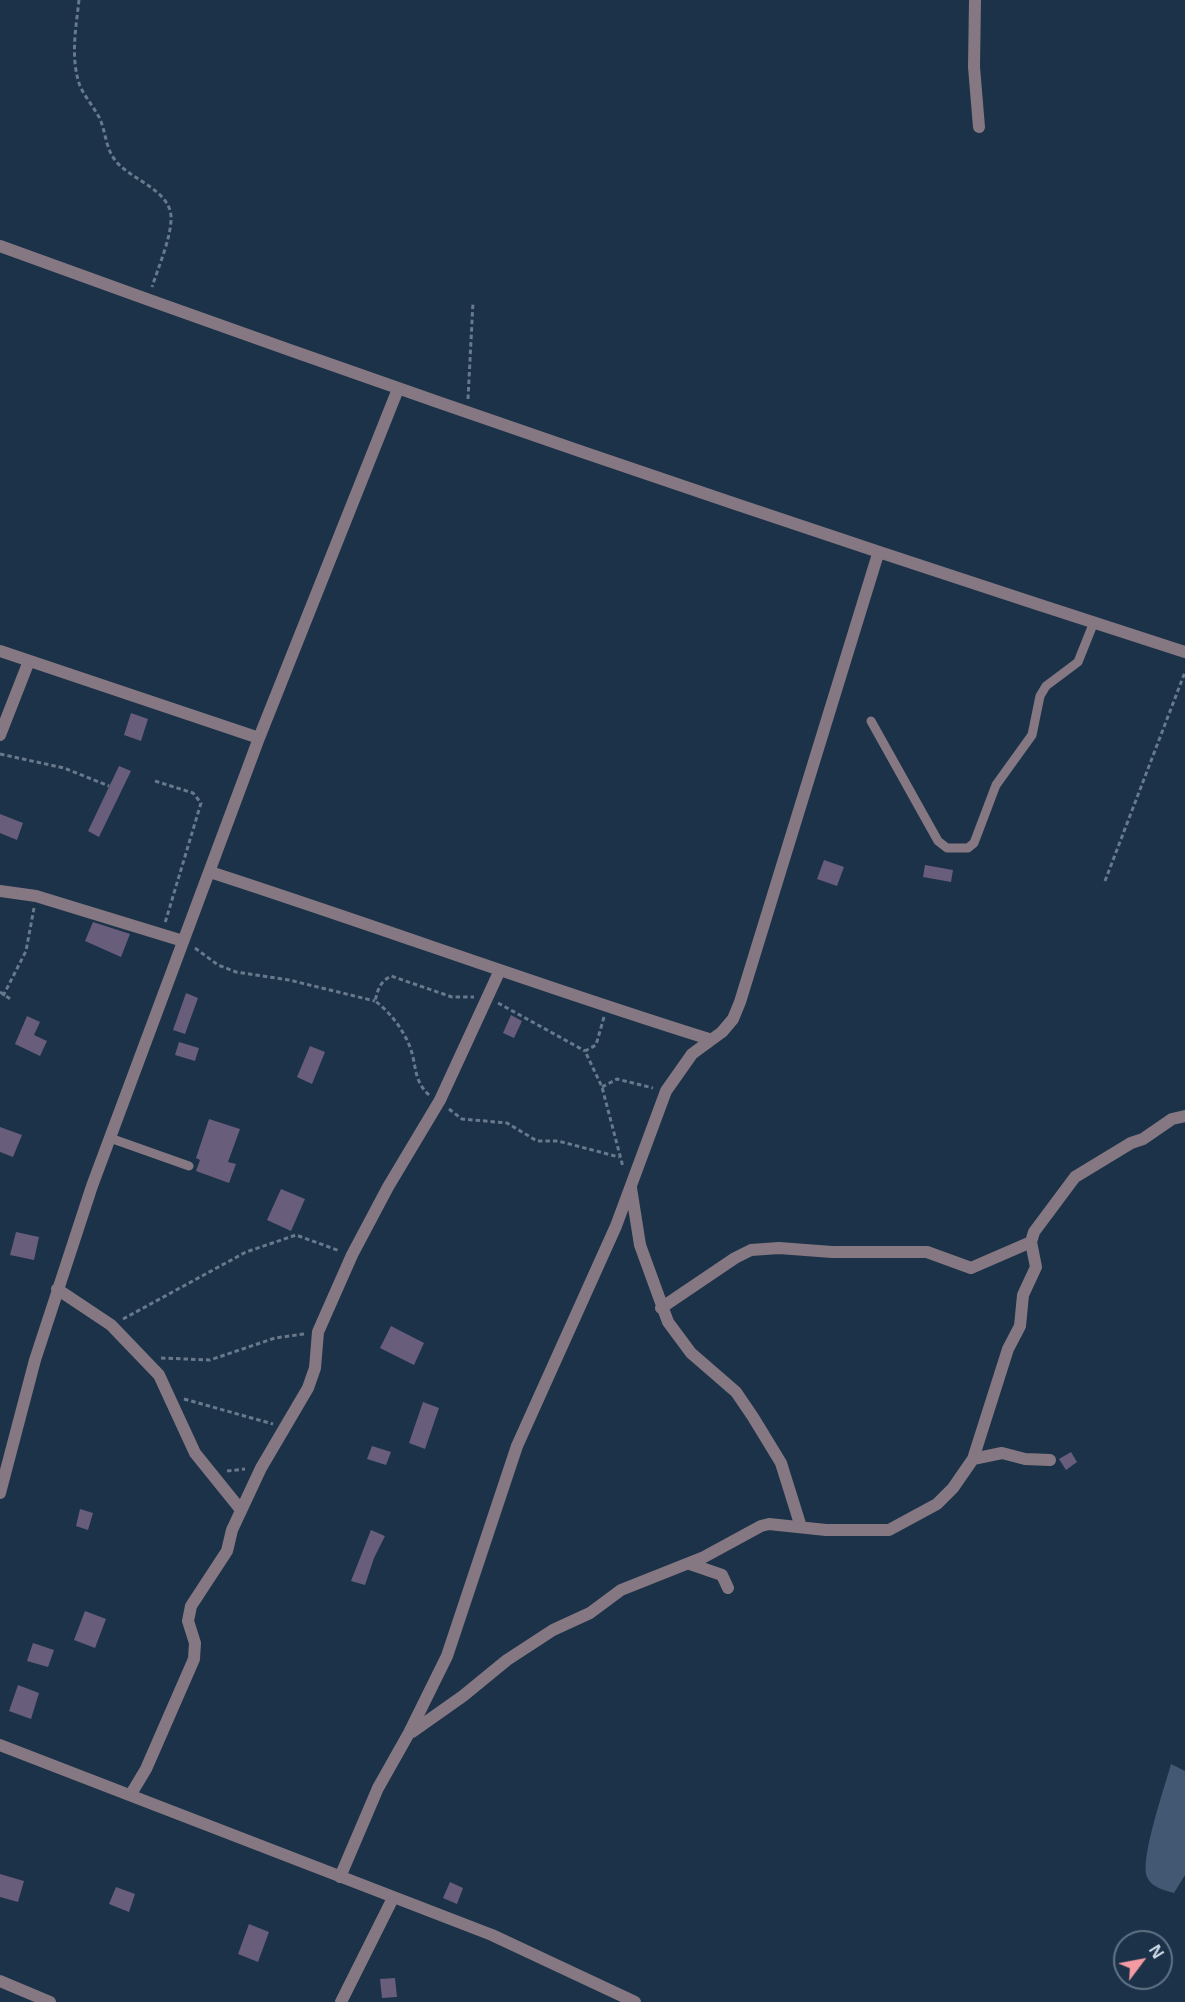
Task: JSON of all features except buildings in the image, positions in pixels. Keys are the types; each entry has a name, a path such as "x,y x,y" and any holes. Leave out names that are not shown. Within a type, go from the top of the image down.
{"street":[{"path":"975,0 974,67 979,127"},
{"path":"0,246 469,413 878,554 1185,652"},
{"path":"0,1493 34,1360 110,1138 259,738 398,388"},
{"path":"340,1877 378,1788 409,1733 447,1656 516,1446 616,1226 666,1091 692,1054 709,1039 722,1032 733,1019 740,1002 878,554"},
{"path":"0,651 259,738"},
{"path":"0,735 28,661"},
{"path":"210,872 360,920 500,970 709,1039"},
{"path":"0,891 36,896 183,940"},
{"path":"131,1794 146,1769 194,1659 195,1643 188,1621 191,1606 227,1551 232,1530 261,1468 308,1388 315,1368 318,1332 352,1255 388,1187 440,1100 500,970"},
{"path":"409,1733 463,1696 507,1660 552,1630 590,1613 621,1590 690,1564 761,1526 769,1524 877,1531 896,1528 944,1498 973,1459 1008,1349 1020,1326 1023,1295 1036,1267 1031,1242 1034,1232 1075,1177 1131,1143 1143,1139 1172,1119 1185,1116"},
{"path":"631,1186 640,1245 661,1308 668,1322 691,1353 736,1392 753,1417 781,1464 801,1527"},
{"path":"661,1308 735,1258 751,1250 779,1248 842,1252 927,1252 970,1268 1031,1242"},
{"path":"57,1288 111,1325 159,1375 171,1396 183,1431 211,1473 241,1510"},
{"path":"973,1459 1002,1453 1025,1459 1050,1460"},
{"path":"690,1564 722,1575 728,1588"},
{"path":"0,1745 492,1935 635,2002"},
{"path":"341,2002 393,1898"},
{"path":"0,1981 50,2002"}],"lane":[{"path":"871,721 938,841 947,848 968,848 974,843 996,785 1032,735 1040,696 1046,686 1078,662 1094,622"},
{"path":"110,1138 189,1166"}],"path":[{"path":"79,0 74,66 81,88 100,119 107,147 115,160 129,175 159,195 171,215 148,300"},
{"path":"469,413 468,379 473,302"},
{"path":"1105,881 1185,672"},
{"path":"0,754 64,768 109,786"},
{"path":"155,781 193,793 201,803 162,933"},
{"path":"12,1000 2,994 26,951 36,896"},
{"path":"183,940 218,966 236,972 289,980 375,1001 388,1011 409,1045 415,1076 420,1086 462,1119 507,1123 537,1141 558,1141 619,1157"},
{"path":"375,1001 382,981"},
{"path":"607,1004 598,1041 594,1049 585,1051 602,1087 619,1157 631,1186"},
{"path":"602,1087 617,1078 666,1091"},
{"path":"111,1325 246,1252 297,1235 352,1255"},
{"path":"143,1356 210,1360 275,1338 318,1332"},
{"path":"171,1396 285,1428"},
{"path":"211,1473 261,1468"}],"water":[{"path":"1171,1764 1185,1771 1185,1875 1174,1893 1152,1884 1147,1877 1146,1868 1150,1839"}]}
